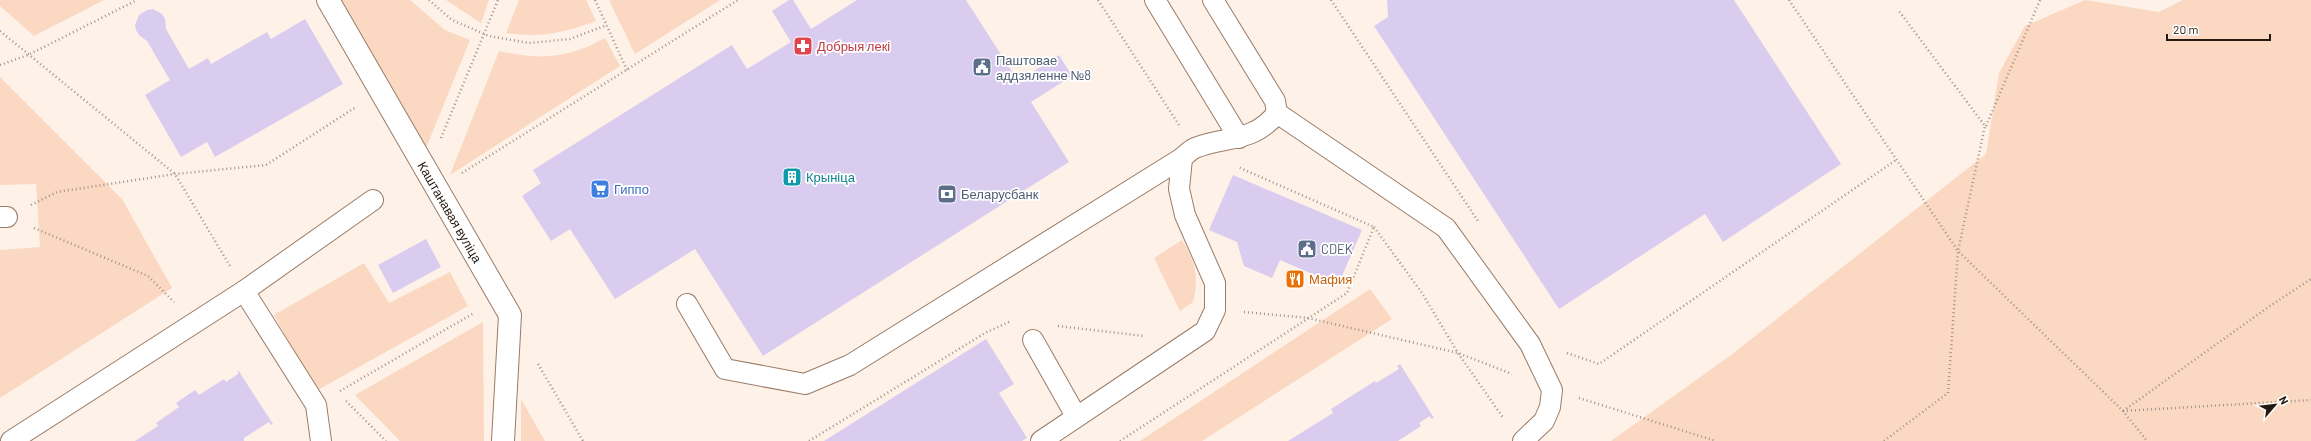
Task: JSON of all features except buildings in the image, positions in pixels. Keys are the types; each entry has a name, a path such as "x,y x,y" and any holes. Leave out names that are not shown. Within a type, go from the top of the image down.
{"street":[{"name":"Каштанавая вуліца","path":"328,0 510,315 504,441"}],"lane":[{"path":"1155,0 1239,138"},
{"path":"1213,0 1275,101 1277,113 1446,228 1530,344 1552,390 1550,407 1544,421 1523,441"},
{"path":"687,304 725,369 805,384 850,365 1188,153 1239,138 1269,123 1277,113"},
{"path":"1041,441 1076,416 1205,331 1215,310 1215,283 1184,215 1179,189 1188,153"},
{"path":"11,441 244,291 373,200"},
{"path":"244,291 316,405 321,441"},
{"path":"1033,340 1076,416"}],"path":[{"path":"0,65 28,55 137,0"},
{"path":"429,0 452,20 484,34 529,43 570,39 607,26"},
{"path":"432,181 484,34 498,0"},
{"path":"595,0 627,70"},
{"path":"432,181 627,70 738,0"},
{"path":"1098,0 1188,153 1374,226 1422,293 1458,354 1506,422"},
{"path":"1331,0 1483,228"},
{"path":"1789,0 1958,251 2123,411 2147,441"},
{"path":"1884,441 1948,393 1958,251 1985,126 2040,0"},
{"path":"1899,11 1985,126"},
{"path":"0,31 175,174 244,291"},
{"path":"4,217 57,192 175,174 266,165 380,92"},
{"path":"1563,347 1568,354 1599,364 1896,160"},
{"path":"4,217 148,276 196,322"},
{"path":"1120,441 1347,293 1374,226"},
{"path":"2123,411 2266,308 2311,279"},
{"path":"386,441 337,393 500,298"},
{"path":"537,361 583,441"},
{"path":"1552,390 1716,441"},
{"path":"2123,411 2311,400"}],"shaded area":[{"path":"0,0 104,0 34,36 0,6"},
{"path":"338,0 410,0 445,30 470,40 426,148"},
{"path":"446,0 489,0 481,23"},
{"path":"519,0 586,0 596,21 573,29 542,35 506,33"},
{"path":"609,0 720,0 635,54"},
{"path":"2085,0 2159,12 2183,0 2311,0 2311,441 1611,441 1731,355 1986,154 1999,73 2025,26"},
{"path":"605,38 620,66 450,175 499,51 528,56 554,56 578,50"},
{"path":"0,77 122,199 172,288 0,398 0,250 40,247 36,184 0,185"},
{"path":"1182,240 1193,263 1196,285 1193,302 1180,311 1154,258"},
{"path":"364,263 389,303 450,272 468,306 316,391 274,315"},
{"path":"1370,289 1392,319 1202,441 1140,441"},
{"path":"483,322 484,441 400,441 355,395"},
{"path":"521,399 545,441 521,441"}],"place":[{"name":"Добрыя лекі","path":"803,46"},
{"name":"Паштовае аддзяленне №8","path":"982,67"},
{"name":"Крыніца","path":"792,177"},
{"name":"Гиппо","path":"600,189"},
{"name":"Беларусбанк","path":"947,194"},
{"name":"CDEK","path":"1307,249"},
{"name":"Мафия","path":"1295,279"}]}
